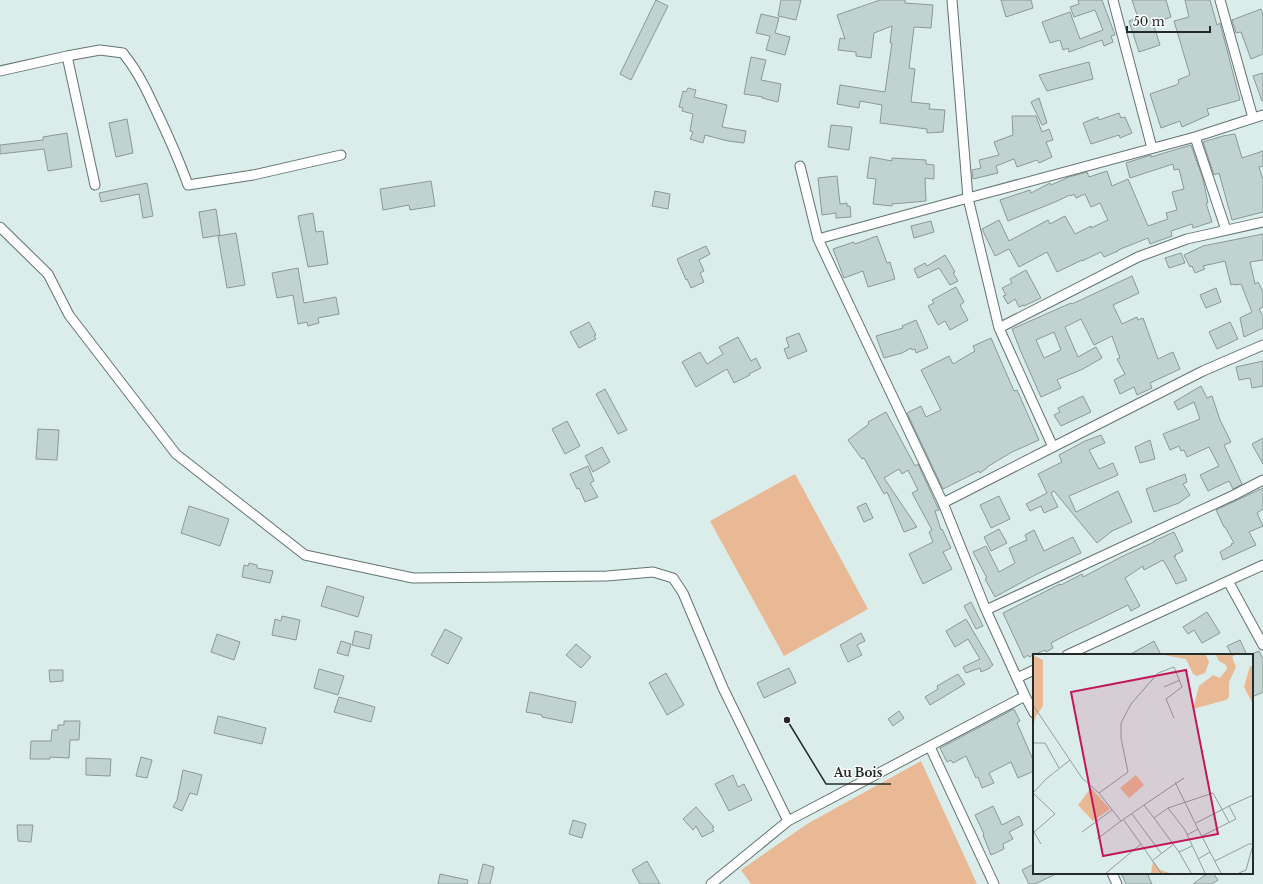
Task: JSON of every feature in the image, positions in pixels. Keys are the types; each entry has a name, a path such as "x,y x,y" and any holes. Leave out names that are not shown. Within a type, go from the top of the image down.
{"street":[{"path":"952,0 968,198 999,328 1053,447"},
{"path":"1113,0 1152,148"},
{"path":"1220,0 1253,118"},
{"path":"0,71 100,50 124,54 134,67 170,138 188,184 253,175 341,155"},
{"path":"67,56 95,185"},
{"path":"818,239 1195,137 1263,115"},
{"path":"1195,137 1226,230"},
{"path":"800,166 818,239 943,503 986,610 1033,711"},
{"path":"999,328 1138,256 1187,239 1263,222"},
{"path":"0,227 48,274 69,315 176,454 305,555 413,578 607,576 653,572 673,578 683,593 723,688 788,821"},
{"path":"943,503 1203,371 1263,345"},
{"path":"986,610 1234,495 1263,480"},
{"path":"1069,654 1263,565"},
{"path":"1228,581 1263,646"},
{"path":"1017,678 1033,670"},
{"path":"711,884 788,821 1026,696"},
{"path":"930,747 994,884"},
{"path":"1112,874 1117,884"}],"shaded area":[{"path":"795,474 868,609 784,656 710,521"},
{"path":"921,761 977,884 751,884 741,870 807,824"}],"building":[{"path":"656,0 668,6 631,80 620,74"},
{"path":"781,0 801,0 796,20 778,16"},
{"path":"880,0 905,0 905,3 933,5 931,28 914,27 909,68 915,69 911,102 930,104 929,109 945,110 943,132 927,133 927,129 880,123 882,105 860,101 859,108 837,104 840,85 885,92 892,43 890,43 892,26 874,33 871,58 856,56 856,52 838,50 840,38 845,39 837,15"},
{"path":"1001,0 1031,0 1033,8 1006,17"},
{"path":"1078,0 1102,0 1115,35 1111,36 1113,42 1104,46 1102,40 1069,52 1068,48 1063,50 1060,40 1050,43 1042,22 1070,12 1080,39 1103,30 1095,10 1074,17 1070,7 1079,4"},
{"path":"1132,0 1166,0 1171,17 1153,23 1160,45 1139,52 1129,21 1138,18"},
{"path":"1185,0 1210,0 1217,25 1220,23 1240,100 1207,109 1209,115 1182,127 1180,121 1161,128 1150,94 1176,85 1179,83 1178,80 1190,75 1174,21 1189,17"},
{"path":"1261,9 1263,16 1263,54 1251,59 1241,32 1236,33 1232,20"},
{"path":"761,14 779,18 775,33 790,37 785,55 766,50 770,36 756,33"},
{"path":"751,57 766,60 761,80 781,84 778,102 762,98 763,97 744,94"},
{"path":"1089,62 1093,79 1047,91 1039,75"},
{"path":"1263,73 1263,101 1262,101 1253,76"},
{"path":"688,88 696,90 694,97 727,105 722,127 746,131 744,143 728,141 705,135 703,143 690,139 693,132 690,131 693,114 682,111 683,108 679,107 683,91 686,92"},
{"path":"1039,98 1047,123 1042,125 1031,102"},
{"path":"1119,113 1121,118 1125,117 1132,133 1120,138 1119,135 1091,144 1083,123 1098,117 1099,120"},
{"path":"1012,116 1036,116 1042,132 1049,129 1053,140 1046,142 1052,157 1039,163 1037,160 1017,167 1014,159 996,166 998,173 973,179 972,170 981,168 979,160 999,155 994,142 1013,135"},
{"path":"127,119 133,153 116,157 109,123"},
{"path":"831,125 852,127 849,150 828,147"},
{"path":"67,133 72,167 48,171 44,149 0,154 0,145 43,140 43,137"},
{"path":"1235,134 1242,158 1263,151 1263,166 1259,167 1263,180 1263,212 1232,220 1219,173 1214,175 1203,142"},
{"path":"1191,145 1203,179 1208,203 1206,203 1212,222 1193,228 1192,224 1171,231 1172,236 1150,244 1148,238 1104,257 1101,252 1057,272 1047,252 1019,267 1009,249 995,256 982,229 999,220 1009,241 1048,220 1050,224 1065,216 1075,234 1108,220 1100,203 1091,207 1085,194 1076,198 1074,194 1008,221 1000,200 1030,190 1031,193 1050,183 1051,185 1069,177 1087,172 1089,177 1107,171 1112,186 1128,179 1148,226 1168,219 1166,213 1177,210 1172,192 1184,189 1179,169 1174,170 1173,164 1130,178 1126,163"},
{"path":"870,157 892,161 892,158 926,160 926,164 934,165 934,179 925,178 926,201 892,204 892,206 873,204 876,179 867,178"},
{"path":"837,176 840,204 847,203 847,206 850,206 851,217 836,218 836,213 822,215 818,178"},
{"path":"431,181 435,206 410,210 409,205 383,210 380,189"},
{"path":"147,183 153,216 143,218 139,194 101,202 99,193"},
{"path":"655,191 670,194 668,209 652,206"},
{"path":"216,209 220,235 203,238 199,212"},
{"path":"313,213 316,232 323,231 328,264 308,267 298,216"},
{"path":"931,221 934,232 914,238 911,226"},
{"path":"236,233 245,285 227,288 218,236"},
{"path":"1263,234 1263,260 1250,262 1255,284 1258,282 1263,292 1263,307 1259,309 1263,316 1263,328 1244,337 1240,318 1252,312 1241,284 1231,285 1225,261 1203,266 1205,269 1195,273 1184,255 1203,246"},
{"path":"877,236 887,263 890,262 895,279 868,287 863,271 844,278 833,249 854,242 855,244"},
{"path":"706,246 710,254 699,260 704,271 700,273 704,282 691,288 677,259"},
{"path":"1181,253 1185,263 1169,268 1165,258"},
{"path":"945,255 955,272 953,273 958,281 950,285 939,268 918,278 914,269 925,263 927,266"},
{"path":"298,268 304,303 336,297 339,314 318,318 319,323 308,326 307,322 298,324 293,295 277,298 272,273"},
{"path":"1026,270 1041,298 1019,307 1015,299 1008,304 1003,296 1006,295 1002,288 1012,283 1010,279"},
{"path":"1132,276 1139,293 1113,305 1122,324 1137,317 1138,320 1143,318 1158,359 1173,352 1180,369 1150,383 1152,388 1137,395 1134,387 1120,394 1114,380 1125,374 1117,359 1120,358 1112,336 1094,345 1081,319 1065,327 1078,357 1096,347 1102,358 1083,369 1057,380 1061,388 1041,397 1012,329 1071,303 1072,304","holes":["1054,332 1061,350 1044,358 1036,340"]},
{"path":"956,287 964,302 960,305 968,320 950,330 945,321 938,325 928,306 934,303 932,300"},
{"path":"1216,288 1221,302 1206,308 1200,295"},
{"path":"916,320 928,348 916,353 915,349 912,350 911,348 902,353 884,358 876,336 903,328 902,326"},
{"path":"589,322 596,335 594,336 596,339 579,348 570,332"},
{"path":"1230,322 1238,339 1217,349 1209,332"},
{"path":"799,333 807,351 788,359 784,349 789,347 786,338"},
{"path":"738,337 751,361 756,358 761,368 734,383 727,369 696,387 682,362 700,352 707,364 723,354 719,347"},
{"path":"991,338 1014,391 1017,390 1039,440 1012,452 980,473 979,471 943,489 907,413 921,406 926,417 941,410 921,370 949,356 953,364 975,351 973,346"},
{"path":"1263,361 1263,386 1252,388 1250,378 1239,380 1236,367"},
{"path":"1201,386 1207,398 1212,396 1220,420 1231,442 1224,445 1242,484 1233,489 1229,481 1208,491 1200,475 1219,466 1209,447 1187,457 1184,450 1181,451 1179,446 1170,450 1163,434 1200,419 1194,402 1178,410 1174,402"},
{"path":"605,389 627,430 618,434 596,394"},
{"path":"1083,396 1091,412 1061,426 1054,415 1060,412 1058,408"},
{"path":"886,412 915,466 918,464 939,510 935,511 941,530 942,529 951,548 943,552 952,569 923,584 909,554 933,542 929,532 932,530 912,493 918,490 908,470 902,474 899,469 884,478 917,527 904,532 887,492 884,494 864,458 862,459 848,440 869,424 868,422"},
{"path":"567,421 580,446 565,454 552,429"},
{"path":"38,429 59,430 57,460 36,459"},
{"path":"1101,435 1105,443 1089,450 1099,469 1113,463 1118,475 1069,496 1076,512 1118,491 1132,522 1112,531 1097,543 1054,491 1051,493 1058,507 1044,513 1041,506 1030,511 1026,504 1047,493 1038,474 1062,462 1059,455 1085,441"},
{"path":"1263,438 1263,464 1252,444"},
{"path":"1150,440 1155,459 1140,463 1135,447"},
{"path":"602,447 610,462 593,472 585,456"},
{"path":"588,466 594,481 590,483 598,497 585,502 579,488 577,489 570,474"},
{"path":"1185,474 1187,482 1183,484 1190,495 1179,503 1154,512 1146,489"},
{"path":"1263,488 1263,509 1257,513 1263,526 1249,532 1256,545 1223,560 1220,552 1234,543 1216,510"},
{"path":"999,496 1010,519 991,528 980,505"},
{"path":"866,503 873,518 864,522 857,507"},
{"path":"189,506 229,519 220,546 181,533"},
{"path":"999,529 1007,543 991,551 984,537"},
{"path":"1034,530 1044,551 1073,537 1081,553 1035,575 995,597 973,552 986,546 999,572 1015,563 1009,548 1027,540 1025,535"},
{"path":"1174,532 1183,551 1174,556 1187,580 1176,584 1163,560 1144,570 1143,566 1125,578 1140,606 1131,611 1128,605 1051,643 1053,648 1046,652 1045,650 1029,657 1028,655 1024,658 1003,613 1082,574 1083,577"},
{"path":"249,563 257,565 257,568 273,571 270,583 242,577 244,565 248,566"},
{"path":"327,586 364,597 358,617 321,606"},
{"path":"971,602 983,626 976,629 964,606"},
{"path":"1207,612 1220,633 1202,643 1194,630 1188,634 1183,627"},
{"path":"282,616 300,620 296,640 272,635 275,619 281,621"},
{"path":"966,619 993,665 981,672 980,668 966,673 963,667 980,659 968,639 955,647 946,631"},
{"path":"445,629 462,638 448,664 431,655"},
{"path":"355,631 372,635 369,649 352,645"},
{"path":"861,633 865,641 857,645 862,655 848,662 840,645"},
{"path":"217,634 240,642 234,660 211,652"},
{"path":"1240,640 1247,654 1231,654 1227,646"},
{"path":"341,641 351,644 348,656 337,653"},
{"path":"1154,641 1160,654 1131,654"},
{"path":"576,644 591,657 581,668 566,655"},
{"path":"1259,651 1263,659 1263,692 1253,697 1253,654"},
{"path":"789,668 796,683 764,698 757,683"},
{"path":"319,669 344,676 338,695 314,688"},
{"path":"49,670 63,670 63,681 50,682"},
{"path":"666,673 684,705 667,715 649,683"},
{"path":"958,674 965,684 930,705 925,697 938,689 937,686"},
{"path":"530,692 576,702 572,723 526,712"},
{"path":"339,697 375,707 371,722 334,712"},
{"path":"1014,709 1020,721 1017,723 1033,760 1033,771 1018,778 1011,762 989,773 994,783 982,788 978,777 976,778 966,756 953,763 951,760 947,762 940,748"},
{"path":"899,711 904,718 893,726 888,719"},
{"path":"218,716 266,728 262,744 214,733"},
{"path":"64,721 80,721 79,740 70,740 69,758 50,757 50,759 30,759 31,741 51,741 52,730 58,730 58,725 64,725"},
{"path":"141,757 152,760 147,778 136,776"},
{"path":"86,758 111,759 110,776 86,775"},
{"path":"183,770 202,775 197,795 190,793 182,811 173,807 177,800"},
{"path":"733,775 738,787 744,784 752,800 729,811 715,784"},
{"path":"993,806 1002,825 1019,816 1023,825 1009,832 1013,839 1003,844 1004,849 991,855 983,835 984,834 975,815"},
{"path":"696,807 714,827 712,828 714,831 702,837 696,826 693,830 683,819"},
{"path":"573,820 586,824 582,838 569,834"},
{"path":"17,825 33,825 31,842 18,841"},
{"path":"647,861 660,884 640,884 632,870"},
{"path":"483,864 494,867 490,884 478,884"},
{"path":"1033,864 1033,874 1056,874 1035,884 1029,884 1022,870"},
{"path":"440,874 468,880 467,884 438,884"},
{"path":"1121,874 1147,874 1152,884 1126,884"},
{"path":"1207,874 1214,874 1218,880 1212,884 1193,884"}],"place":[{"name":"Au Bois","path":"787,720"}]}
